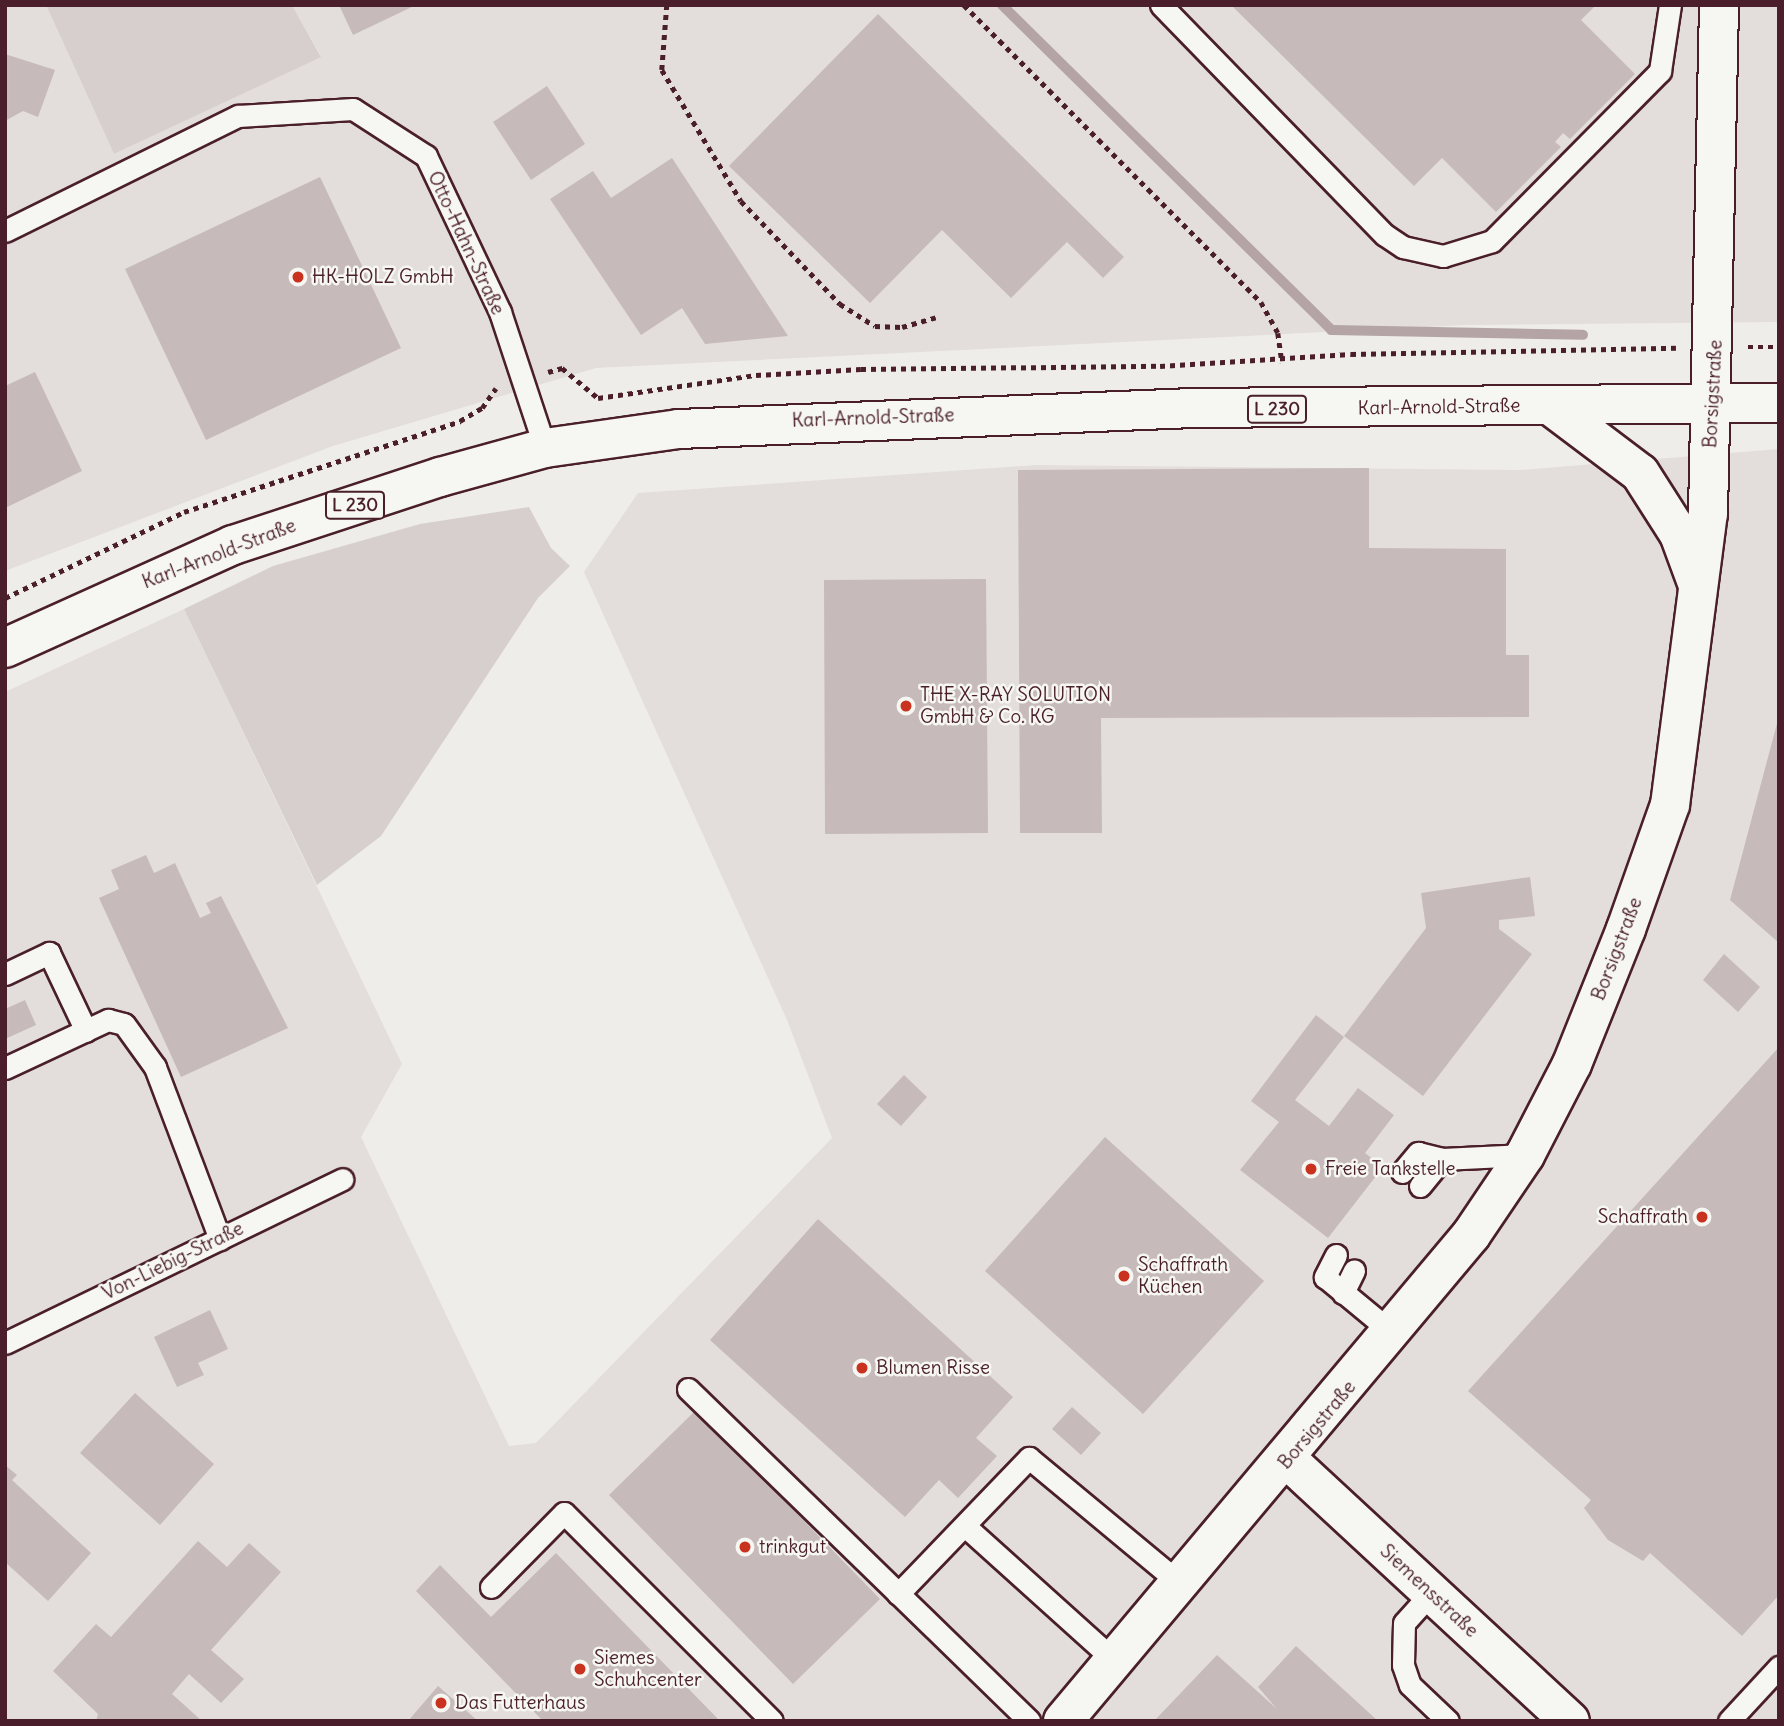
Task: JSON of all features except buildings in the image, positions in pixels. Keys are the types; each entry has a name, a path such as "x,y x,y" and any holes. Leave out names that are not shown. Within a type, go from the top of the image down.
{"street":[{"name":"Borsigstraße","path":"1063,1721 1394,1334 1525,1155 1572,1064 1670,805 1699,588 1711,404 1719,5"},
{"name":"Karl-Arnold-Straße","path":"5,648 233,545 545,448 679,429 845,418 1779,403"},
{"path":"1551,406 1647,482 1679,534 1699,588"},
{"name":"Siemensstraße","path":"1287,1460 1570,1721"}],"lane":[{"path":"1161,5 1385,235 1403,247 1444,256 1492,241 1660,71 1670,5"},
{"name":"Otto-Hahn-Straße","path":"5,231 238,116 353,109 426,156 500,312 545,448"},
{"path":"5,974 50,953 86,1031"},
{"path":"5,1068 108,1020 124,1024 155,1067 220,1238"},
{"path":"1402,1172 1418,1153 1442,1160 1525,1155"},
{"path":"1420,1186 1442,1160"},
{"name":"Von-Liebig-Straße","path":"5,1343 342,1179"},
{"path":"1336,1255 1325,1277 1394,1334"},
{"path":"1343,1293 1354,1270"},
{"path":"688,1389 1029,1721"},
{"path":"898,1594 1029,1458 1181,1584"},
{"path":"491,1587 564,1513 772,1721"},
{"path":"965,1526 1115,1661"},
{"path":"1431,1593 1404,1623 1403,1665 1410,1685 1448,1721"},
{"path":"1729,1721 1779,1667"}],"path":[{"path":"667,5 662,70 749,210 840,304 875,326 902,327 936,317"},
{"path":"964,5 1261,302 1278,333 1281,409"}],"shaded area":[{"path":"5,5 46,5 114,154 321,56 292,5 1779,5 1779,322 1467,325 596,368 333,446 5,571"},
{"path":"46,5 292,5 321,57 114,154"},
{"path":"1779,449 1779,1721 5,1721 5,692 184,609 402,1064 361,1137 509,1446 536,1443 832,1138 787,1020 584,572 638,493 1036,465 1520,470"},
{"path":"529,507 551,548 570,566 538,598 381,836 317,885 184,609 273,566 420,524"}],"waterway":[{"path":"1002,5 1331,330 1583,335"}],"place":[{"name":"HK-HOLZ GmbH","path":"298,277"},
{"name":"THE X-RAY SOLUTION GmbH & Co. KG","path":"906,706"},
{"name":"Freie Tankstelle","path":"1311,1169"},
{"name":"Schaffrath","path":"1702,1217"},
{"name":"Schaffrath Küchen","path":"1124,1276"},
{"name":"Blumen Risse","path":"862,1368"},
{"name":"trinkgut","path":"745,1547"},
{"name":"Siemes Schuhcenter","path":"580,1669"},
{"name":"Das Futterhaus","path":"441,1703"}]}
